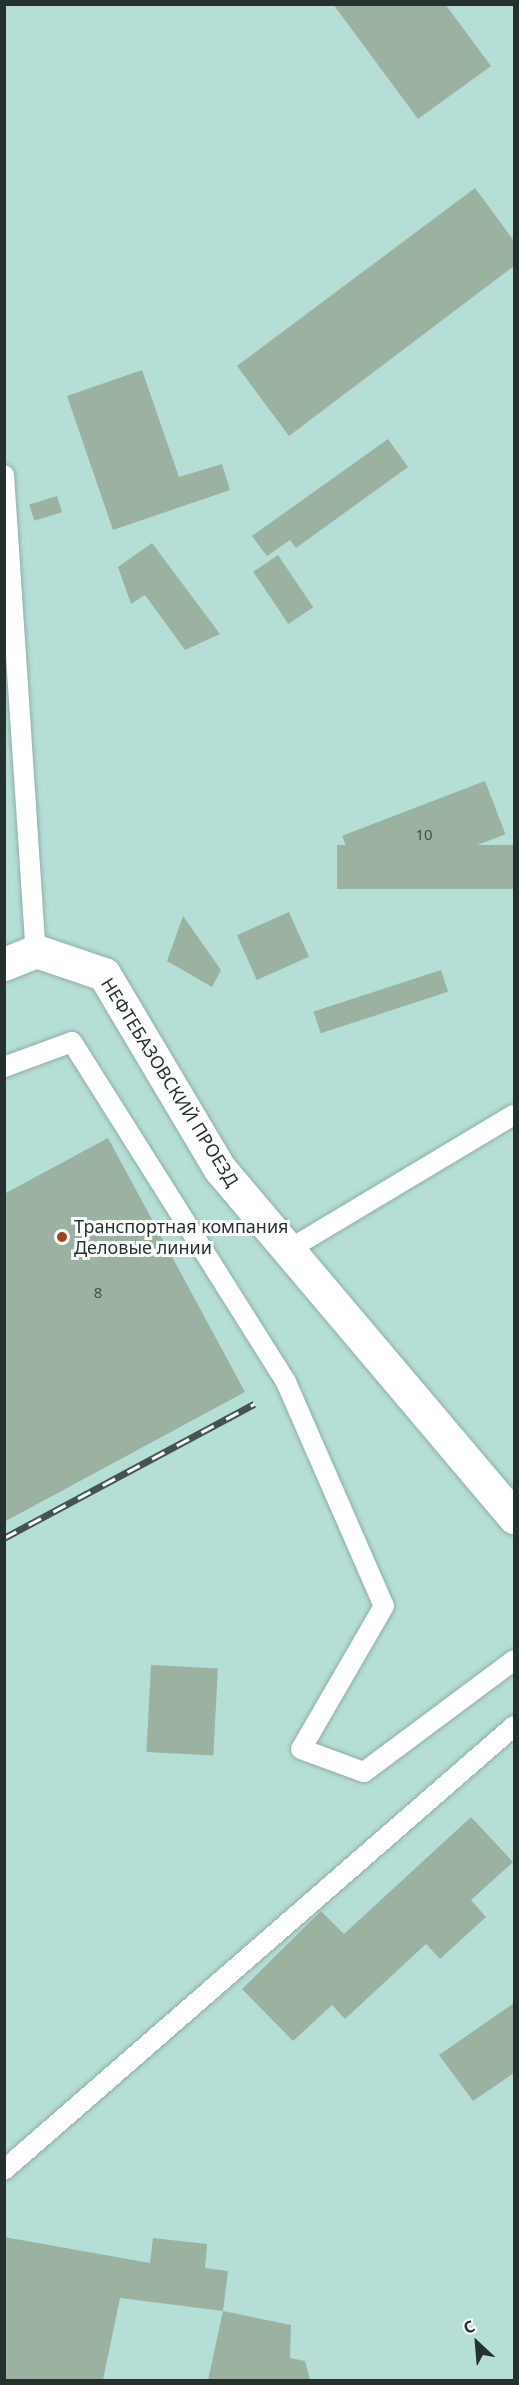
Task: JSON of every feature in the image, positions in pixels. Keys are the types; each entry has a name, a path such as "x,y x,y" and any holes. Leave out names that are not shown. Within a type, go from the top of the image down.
{"street":[{"path":"4,964 36,951"},
{"name":"НЕФТЕБАЗОВСКИЙ ПРОЕЗД","path":"36,951 104,974 220,1168 514,1517"}],"lane":[{"path":"4,475 36,951"},
{"path":"4,1066 72,1042 286,1382 384,1606 302,1749 364,1772 514,1660"},
{"path":"288,1250 514,1115"},
{"path":"4,2170 514,1726"}],"shaded area":[{"path":"5,5 514,5 514,2380 5,2380"}],"building":[{"path":"333,4 445,4 491,66 418,119"},
{"path":"475,188 514,241 514,266 289,436 237,366"},
{"path":"142,370 179,477 222,464 230,490 113,530 67,396"},
{"path":"388,439 408,467 296,548 290,540 267,556 252,536"},
{"path":"57,496 62,512 34,521 29,504"},
{"path":"152,543 220,634 185,650 145,595 131,604 118,567"},
{"path":"278,555 313,607 288,624 253,572"},
{"path":"485,781 505,834 363,889 342,836"},
{"path":"337,845 514,845 514,889 337,889"},
{"path":"289,912 309,957 257,980 237,935"},
{"path":"183,916 221,970 212,987 167,961"},
{"path":"441,970 448,992 321,1033 314,1011"},
{"path":"108,1138 245,1392 4,1522 4,1194"},
{"path":"151,1665 218,1669 213,1755 146,1752"},
{"path":"471,1817 513,1862 471,1900 486,1917 440,1959 426,1944 345,2019 332,2005 293,2041 242,1989 321,1911 344,1934"},
{"path":"514,2003 514,2073 473,2101 439,2055"},
{"path":"4,2237 150,2263 153,2238 207,2244 205,2268 228,2271 223,2311 120,2298 103,2380 4,2380"},
{"path":"223,2311 291,2325 290,2358 305,2361 310,2380 208,2380"}],"railway":[{"path":"4,1538 254,1404"}],"place":[{"name":"Транспортная компания Деловые линии","path":"62,1237"}]}
